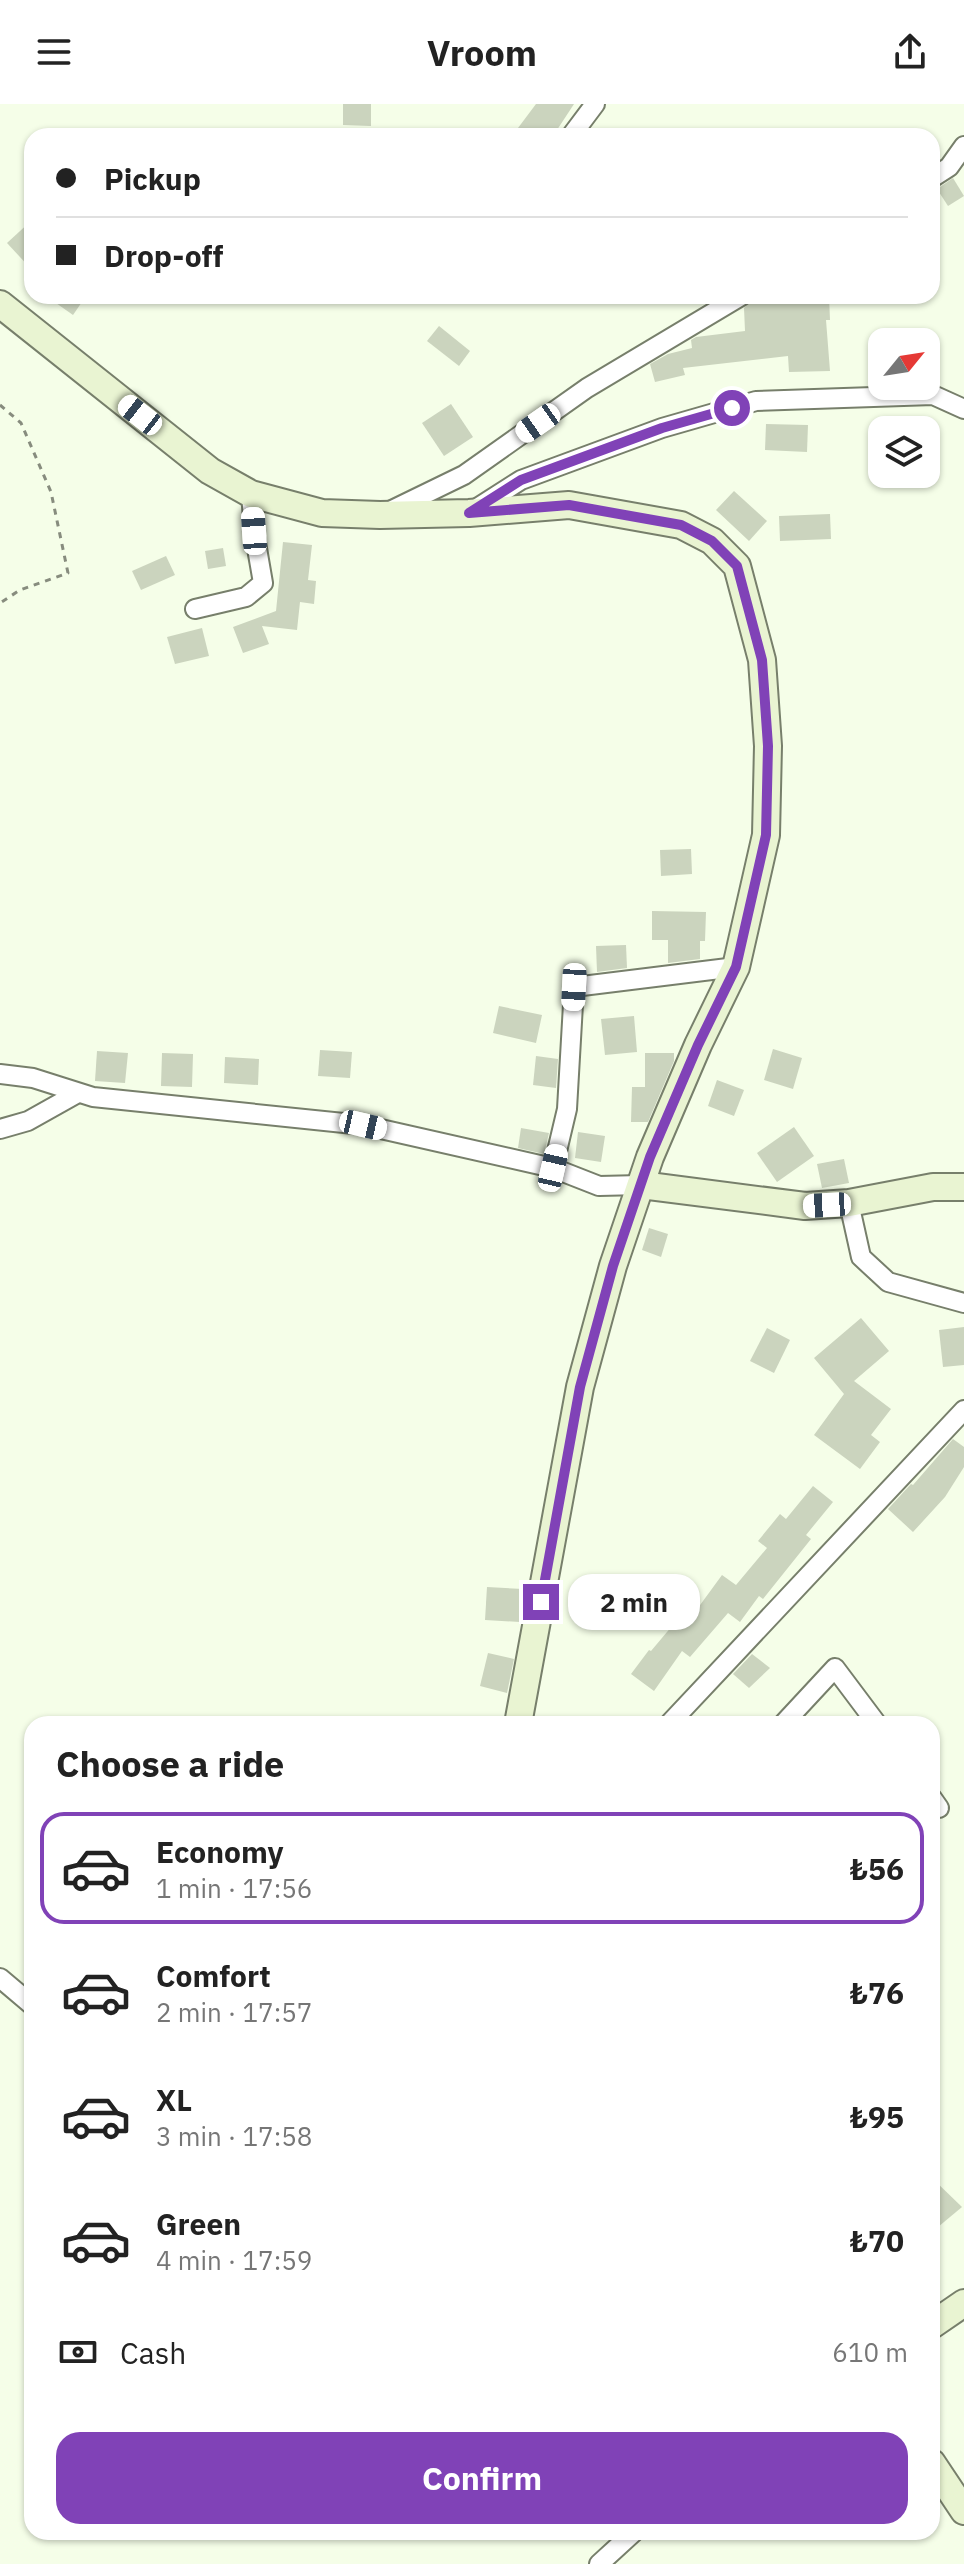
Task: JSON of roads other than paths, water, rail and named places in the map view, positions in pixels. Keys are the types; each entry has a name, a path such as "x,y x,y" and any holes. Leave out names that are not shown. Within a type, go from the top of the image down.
{"main road":[{"path":"0,304 210,471 251,494 322,513 469,513 569,505 681,525 712,541 737,566 762,660 768,746 766,835 736,967 698,1045 650,1157 613,1266 580,1387 519,1716"},
{"path":"641,1185 805,1206 849,1203 933,1187 964,1187"},
{"path":"940,2320 964,2303"},
{"path":"940,2475 964,2511"}],"street":[{"path":"577,128 595,104"},
{"path":"940,173 949,167 964,146"},
{"path":"380,515 464,475 587,388 728,304"},
{"path":"469,513 521,480 662,428 756,401 933,395 964,409"},
{"path":"195,609 246,597 263,583 251,494"},
{"path":"553,1168 567,1109 574,987 736,967"},
{"path":"0,1074 33,1078 78,1093 109,1099 363,1125 553,1168 599,1186 641,1185"},
{"path":"0,1129 28,1121 78,1093"},
{"path":"849,1203 861,1257 888,1282 964,1303"},
{"path":"677,1716 964,1410"},
{"path":"790,1716 835,1668 871,1716"},
{"path":"0,1978 24,1998"},
{"path":"599,2564 625,2540"}]}
